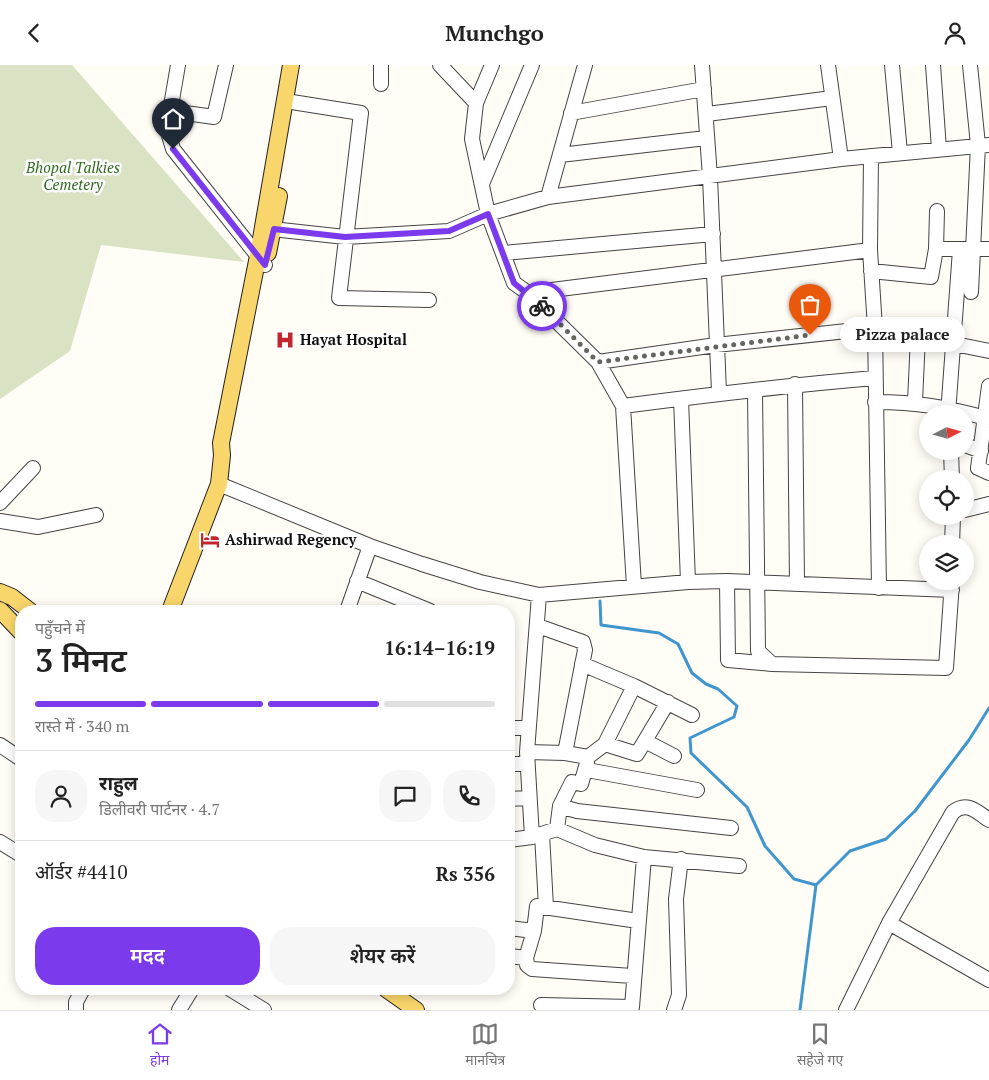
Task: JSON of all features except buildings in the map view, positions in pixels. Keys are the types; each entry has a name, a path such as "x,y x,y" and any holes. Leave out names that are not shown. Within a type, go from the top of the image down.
{"main road":[{"path":"172,605 219,484 222,455 230,445 236,391 292,102 294,70"},
{"path":"269,228 294,70"},
{"path":"0,592 12,597 22,605"},
{"path":"0,610 15,626"},
{"path":"395,995 416,1010"}],"street":[{"path":"178,65 167,129 168,138 173,149 261,260"},
{"path":"171,111 214,117 226,65"},
{"path":"380,65 381,83"},
{"path":"440,65 476,103"},
{"path":"492,65 476,103 472,139 488,214 514,283 528,293 598,362 623,406 634,587"},
{"path":"482,184 532,65"},
{"path":"548,197 584,65"},
{"path":"702,65 707,114 706,138 713,234 719,392"},
{"path":"828,65 841,159"},
{"path":"892,65 900,153"},
{"path":"933,65 939,149"},
{"path":"948,405 966,249 983,145 970,65"},
{"path":"571,113 704,89"},
{"path":"707,114 832,98"},
{"path":"292,102 361,113 345,237 340,298 429,300"},
{"path":"560,155 706,138"},
{"path":"269,228 345,237 449,231 488,214 548,197 841,159 983,145"},
{"path":"871,156 870,250 875,329 879,588"},
{"path":"871,271 931,277 936,249 937,211"},
{"path":"504,253 713,234"},
{"path":"936,249 989,249"},
{"path":"966,249 971,292"},
{"path":"528,293 870,250"},
{"path":"598,362 716,345 875,329 989,351"},
{"path":"915,402 918,336"},
{"path":"623,406 719,392 755,391 795,384 875,378"},
{"path":"795,384 797,584"},
{"path":"989,386 987,413 978,468 989,473"},
{"path":"755,391 758,651 772,664"},
{"path":"681,399 688,582"},
{"path":"875,402 915,402 927,405"},
{"path":"974,412 987,413"},
{"path":"974,449 980,451"},
{"path":"0,503 33,468"},
{"path":"219,484 370,546 480,582 539,595 688,582 727,581 879,588 919,587"},
{"path":"974,508 989,504"},
{"path":"0,521 38,527 96,515"},
{"path":"349,605 370,546"},
{"path":"357,581 415,605"},
{"path":"727,581 728,660 772,664 946,668 952,590"},
{"path":"539,595 527,758 528,798 537,835 546,907"},
{"path":"538,626 583,641 585,650 565,753"},
{"path":"582,664 634,686 692,715"},
{"path":"557,829 560,806 572,782 581,784 587,764 605,744 634,686"},
{"path":"605,744 637,753 668,702"},
{"path":"515,728 528,728"},
{"path":"645,741 674,756"},
{"path":"0,745 15,755"},
{"path":"515,762 527,758 565,753 587,764 698,790"},
{"path":"515,799 528,798"},
{"path":"560,806 577,811 731,828"},
{"path":"850,1008 889,923 954,812 960,806 968,806 989,820"},
{"path":"515,839 557,829 595,845 644,857 739,866"},
{"path":"0,842 15,851"},
{"path":"541,1005 632,1006 632,976 644,857"},
{"path":"674,1010 678,995 676,899 681,859"},
{"path":"632,976 532,969 527,965 526,958 534,931 537,906 638,921"},
{"path":"889,923 987,975"},
{"path":"515,929 534,931"},
{"path":"515,956 526,958"},
{"path":"76,1010 76,1002 80,995"},
{"path":"179,1010 188,995"},
{"path":"240,995 264,1010"}],"green space":[{"name":"Bhopal Talkies Cemetery","path":"0,65 72,65 244,262 101,245 70,351 0,399"}],"waterway":[{"path":"600,601 601,625 659,633 678,644 692,673 706,684 718,689 737,706 734,717 690,738 691,753 747,807 765,846 794,879 816,885"},
{"path":"800,1010 816,885 850,851 886,839 915,811 969,740 989,708"}],"way so far":[{"path":"542,306 598,362 716,345 810,335"}],"place":[{"name":"Pizza palace","path":"810,335"},
{"name":"Hayat Hospital","path":"285,340"},
{"name":"Ashirwad Regency","path":"210,540"}],"route":[{"path":"173,149 265,265 274,229 345,237 449,231 488,214 514,283 542,306"}]}
